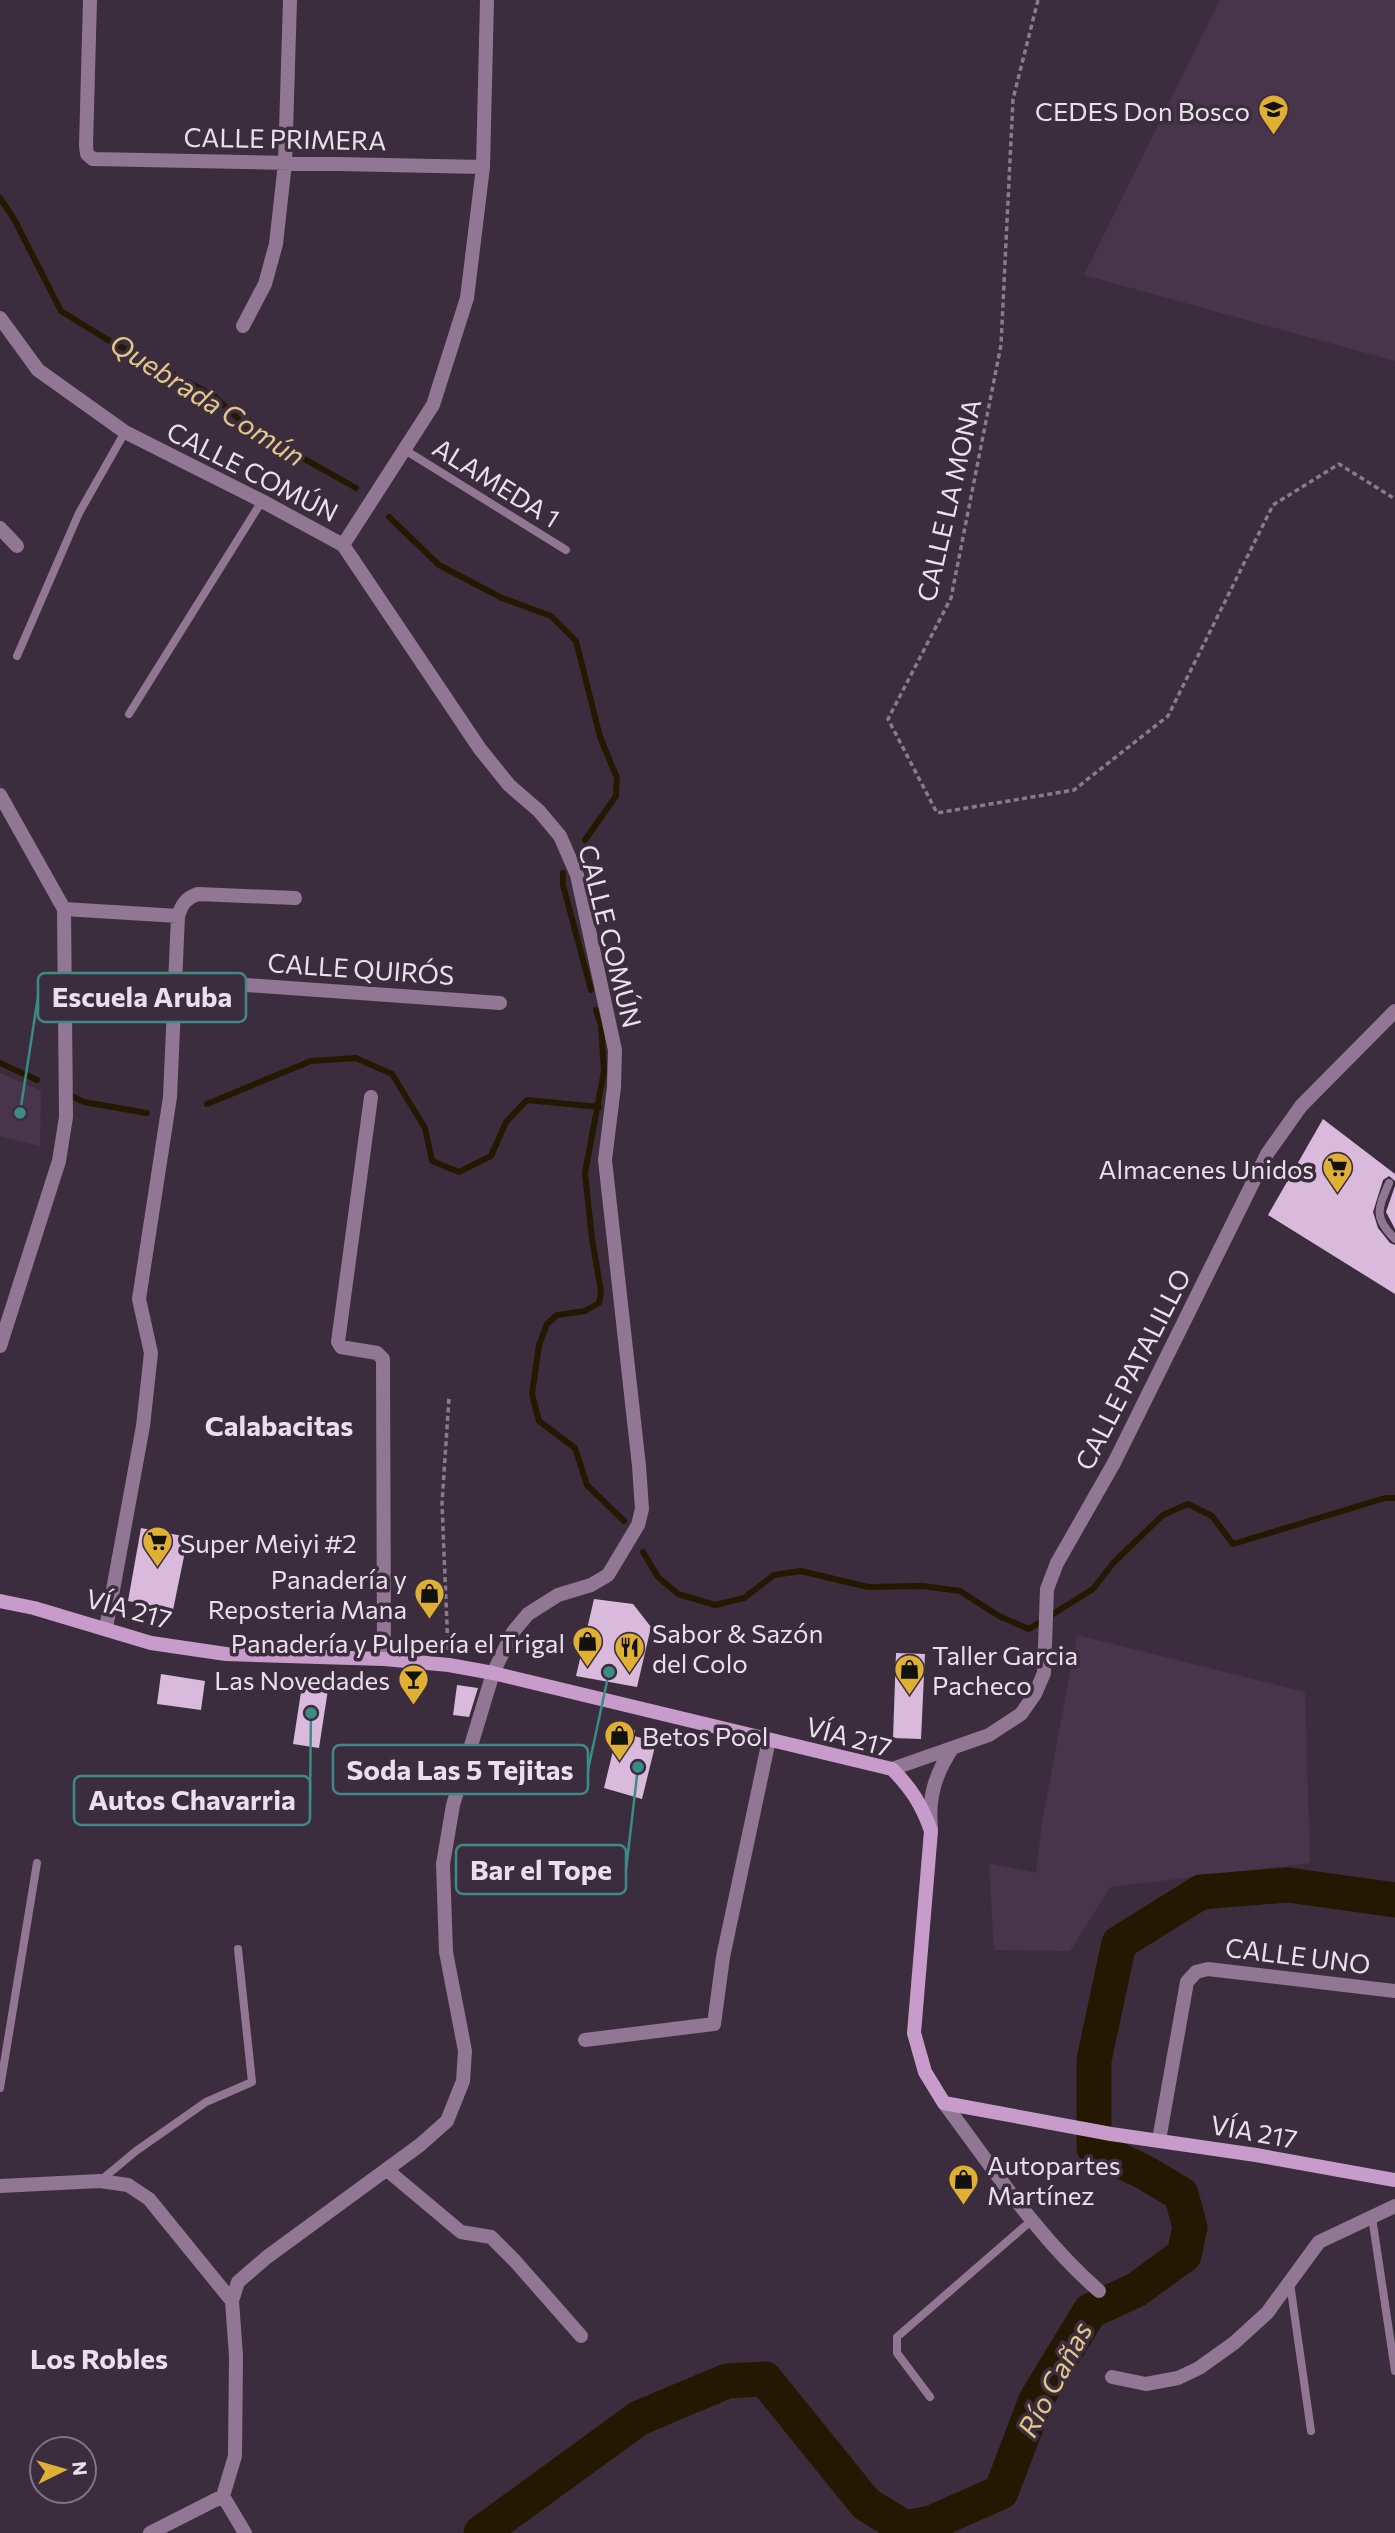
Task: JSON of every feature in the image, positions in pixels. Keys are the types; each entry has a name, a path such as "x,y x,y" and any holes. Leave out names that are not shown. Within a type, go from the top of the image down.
{"main road":[{"name":"VÍA 217","path":"0,1601 106,1628 151,1643 226,1654 384,1659 449,1665 493,1673 892,1769 910,1787 923,1808 931,1831 914,2032 925,2072 944,2103 1111,2134 1395,2180"}],"street":[{"name":"CALLE PRIMERA","path":"90,0 87,153 93,159 483,167"},
{"path":"243,326 265,284 276,244 285,163 290,0"},
{"path":"343,545 433,405 467,299 483,167 487,0"},
{"name":"CALLE COMÚN","path":"0,318 38,370 125,432 343,545 480,749 509,785 539,811 560,836 577,875 615,1050 614,1087 605,1160 629,1364 642,1509 638,1525 608,1575 591,1585 558,1595 528,1614 513,1632 493,1673 453,1805 443,1864 446,1952 465,2051 463,2081 447,2121 387,2170 267,2257 238,2282 232,2301"},
{"path":"0,528 17,547"},
{"path":"0,795 64,909 66,1116 59,1161 0,1346"},
{"path":"106,1628 143,1426 151,1353 139,1299 170,1097 178,915 182,904 189,897 198,894 295,898"},
{"path":"64,909 178,915"},
{"name":"CALLE QUIRÓS","path":"176,980 500,1003"},
{"name":"CALLE PATALILLO","path":"892,1769 951,1750 989,1734 1020,1713 1035,1694 1044,1673 1047,1589 1057,1563 1114,1463 1267,1154 1301,1106 1395,1011"},
{"path":"371,1097 338,1342 341,1347 377,1353 383,1359 384,1659"},
{"path":"585,2040 714,2024 723,1956 769,1740"},
{"path":"931,1831 931,1796 938,1772 951,1750"},
{"name":"CALLE UNO","path":"1159,2140 1187,1982 1196,1972 1208,1969 1395,1991"},
{"path":"944,2103 1069,2265 1099,2291"},
{"path":"387,2170 461,2232 491,2237 581,2336"},
{"path":"0,2186 100,2181 128,2185 149,2199 232,2301 236,2356 235,2456 223,2496 150,2533"},
{"path":"1112,2376 1146,2384 1178,2378 1199,2368 1234,2343 1267,2313 1319,2242 1395,2206"},
{"path":"223,2496 245,2533"}],"lane":[{"path":"17,656 79,513 125,432"},
{"name":"ALAMEDA 1","path":"405,450 566,550"},
{"path":"129,714 262,501"},
{"path":"1389,1183 1378,1216 1382,1226 1395,1239"},
{"path":"0,2088 37,1863"},
{"path":"100,2181 136,2151 206,2102 252,2082 238,1949"},
{"path":"1372,2217 1395,2371"},
{"path":"930,2397 897,2353 897,2337 1032,2220"},
{"path":"1290,2283 1311,2431"}],"path":[{"name":"CALLE LA MONA","path":"1038,0 1013,99 1002,345 951,598 888,719 937,813 1074,790 1168,716 1273,505 1339,464 1395,499"},
{"path":"449,1397 442,1504 449,1665"}],"shaded area":[{"name":"CEDES Don Bosco","path":"1220,0 1395,0 1395,361 1084,275"},
{"path":"0,1073 41,1091 40,1146 0,1136"},
{"path":"1077,1635 1305,1692 1310,1863 1110,1887 1070,1951 994,1950 989,1863 1036,1873 1042,1824"}],"building":[{"name":"Almacenes Unidos","path":"1323,1119 1395,1174 1395,1181 1389,1176 1383,1180 1373,1212 1378,1228 1390,1243 1395,1245 1395,1294 1268,1215"},
{"path":"1395,1186 1395,1229 1386,1212"},
{"name":"Super Meiyi #2","path":"141,1528 188,1537 173,1610 128,1601"},
{"path":"594,1599 633,1604 651,1627 637,1687 576,1676"},
{"name":"Taller Garcia Pacheco","path":"896,1653 925,1654 921,1739 893,1738"},
{"path":"161,1674 205,1681 201,1710 157,1704"},
{"path":"303,1679 329,1683 319,1748 293,1744"},
{"path":"457,1685 478,1688 469,1717 453,1715"},
{"path":"619,1726 635,1730 634,1736 656,1742 642,1799 604,1788"}],"waterway":[{"name":"Quebrada Común","path":"0,198 14,219 61,311 108,340 214,396 246,426 356,488"},
{"name":"Quebrada Común","path":"389,517 439,565 502,598 551,616 576,641 600,737 617,778 616,796 585,840"},
{"name":"Quebrada Común","path":"563,873 563,885 591,990"},
{"path":"596,1010 601,1025 604,1071 585,1173 601,1291 599,1303 585,1311 557,1315 547,1324 539,1345 532,1394 539,1421 575,1448 587,1485 624,1521"},
{"path":"207,1104 311,1061 356,1058 392,1074 425,1128 432,1161 459,1172 491,1156 506,1122 527,1100 599,1107"},
{"path":"0,1063 37,1080"},
{"path":"69,1095 84,1102 147,1113"},
{"path":"643,1552 658,1577 678,1594 715,1605 744,1598 774,1575 801,1571 868,1587 923,1586 960,1591 999,1616 1029,1629 1093,1589 1114,1562 1163,1515 1188,1504 1212,1516 1233,1544 1385,1498 1395,1498"},
{"name":"Río Cañas","path":"481,2533 639,2418 727,2381 765,2379 866,2504 905,2528 931,2523 1001,2492 1036,2400 1090,2311 1136,2290 1184,2255 1190,2227 1181,2194 1144,2172 1094,2148 1094,2060 1119,1943 1201,1892 1288,1885 1395,1900"}],"place":[{"name":"CEDES Don Bosco","path":"1273,137"},
{"name":"Escuela Aruba","path":"20,1113"},
{"name":"Almacenes Unidos","path":"1337,1195"},
{"name":"Super Meiyi #2","path":"157,1569"},
{"name":"Panadería y Reposteria Mana","path":"430,1620"},
{"name":"Panadería y Pulpería el Trigal","path":"588,1669"},
{"name":"Soda Las 5 Tejitas","path":"609,1672"},
{"name":"Sabor & Sazón del Colo","path":"629,1674"},
{"name":"Taller Garcia Pacheco","path":"909,1696"},
{"name":"Las Novedades","path":"413,1706"},
{"name":"Autos Chavarria","path":"311,1713"},
{"name":"Betos Pool","path":"619,1762"},
{"name":"Bar el Tope","path":"638,1767"},
{"name":"Autopartes Martínez","path":"964,2206"}],"district":[{"name":"Calabacitas","path":"279,1425"},
{"name":"Los Robles","path":"99,2358"}]}
